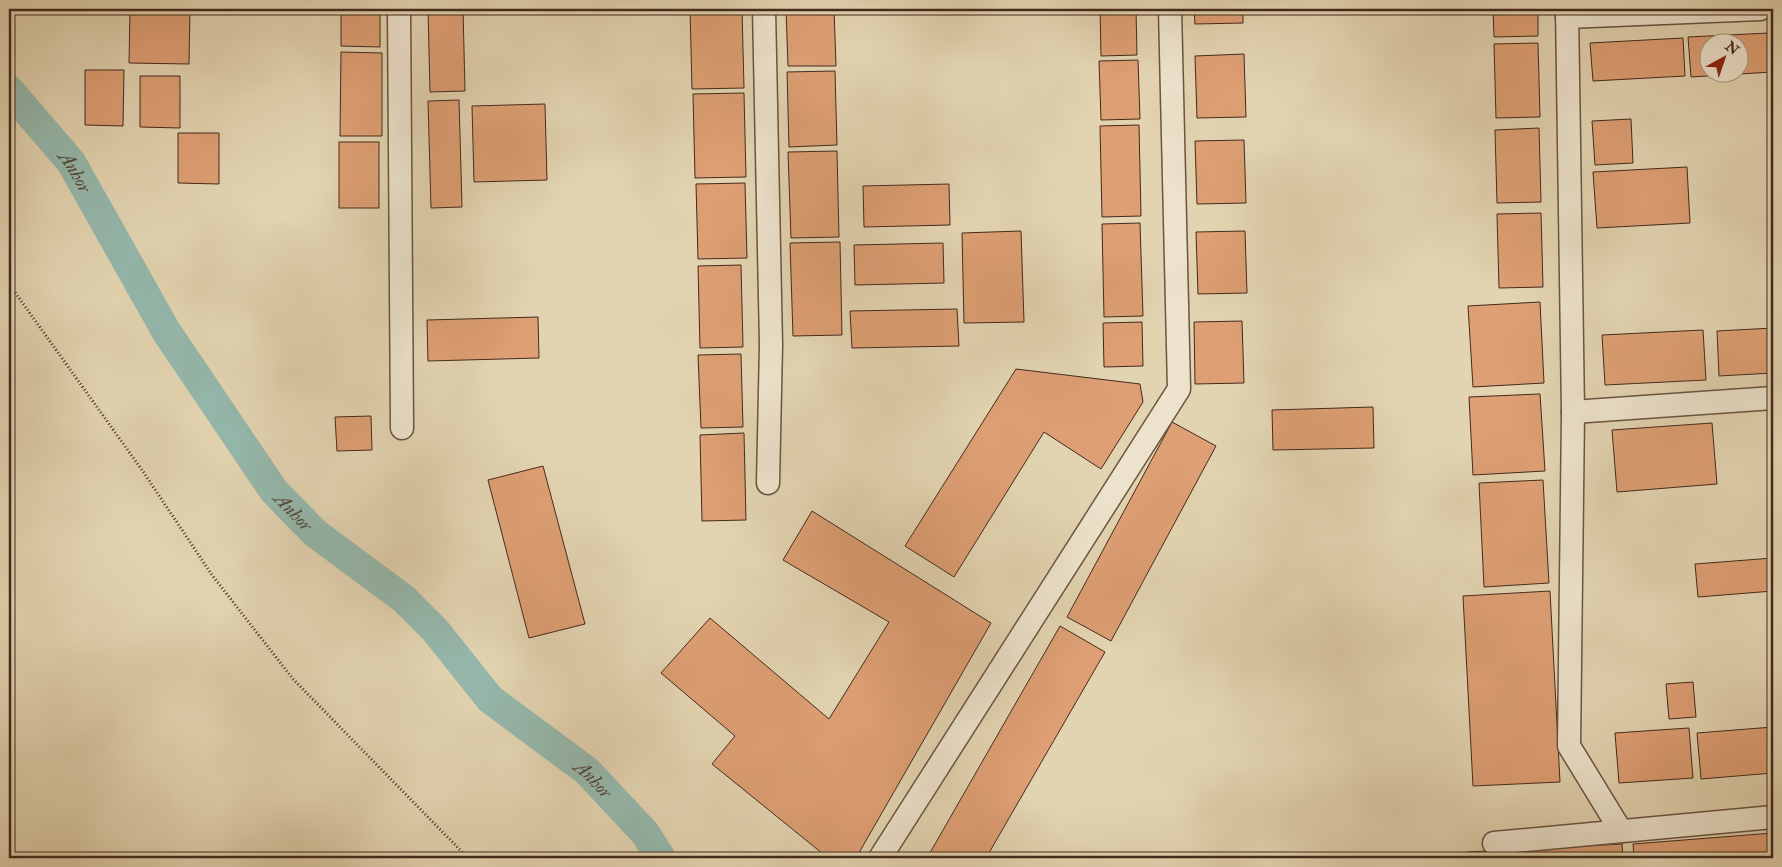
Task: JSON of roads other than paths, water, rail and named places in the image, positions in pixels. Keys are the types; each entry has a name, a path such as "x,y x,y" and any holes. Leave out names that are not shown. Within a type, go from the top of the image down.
{"street":[{"path":"399,9 402,428"},
{"path":"764,9 771,345 768,482"},
{"path":"880,858 1179,390 1170,9"},
{"path":"1621,831 1569,746 1573,412 1567,13 1760,9"},
{"path":"1573,412 1773,398"},
{"path":"1494,843 1773,817"}],"waterway":[{"name":"Anhor","path":"9,90 71,162 166,331 274,491 315,533 404,599 435,630 490,699 587,771 645,833 661,858"}]}
